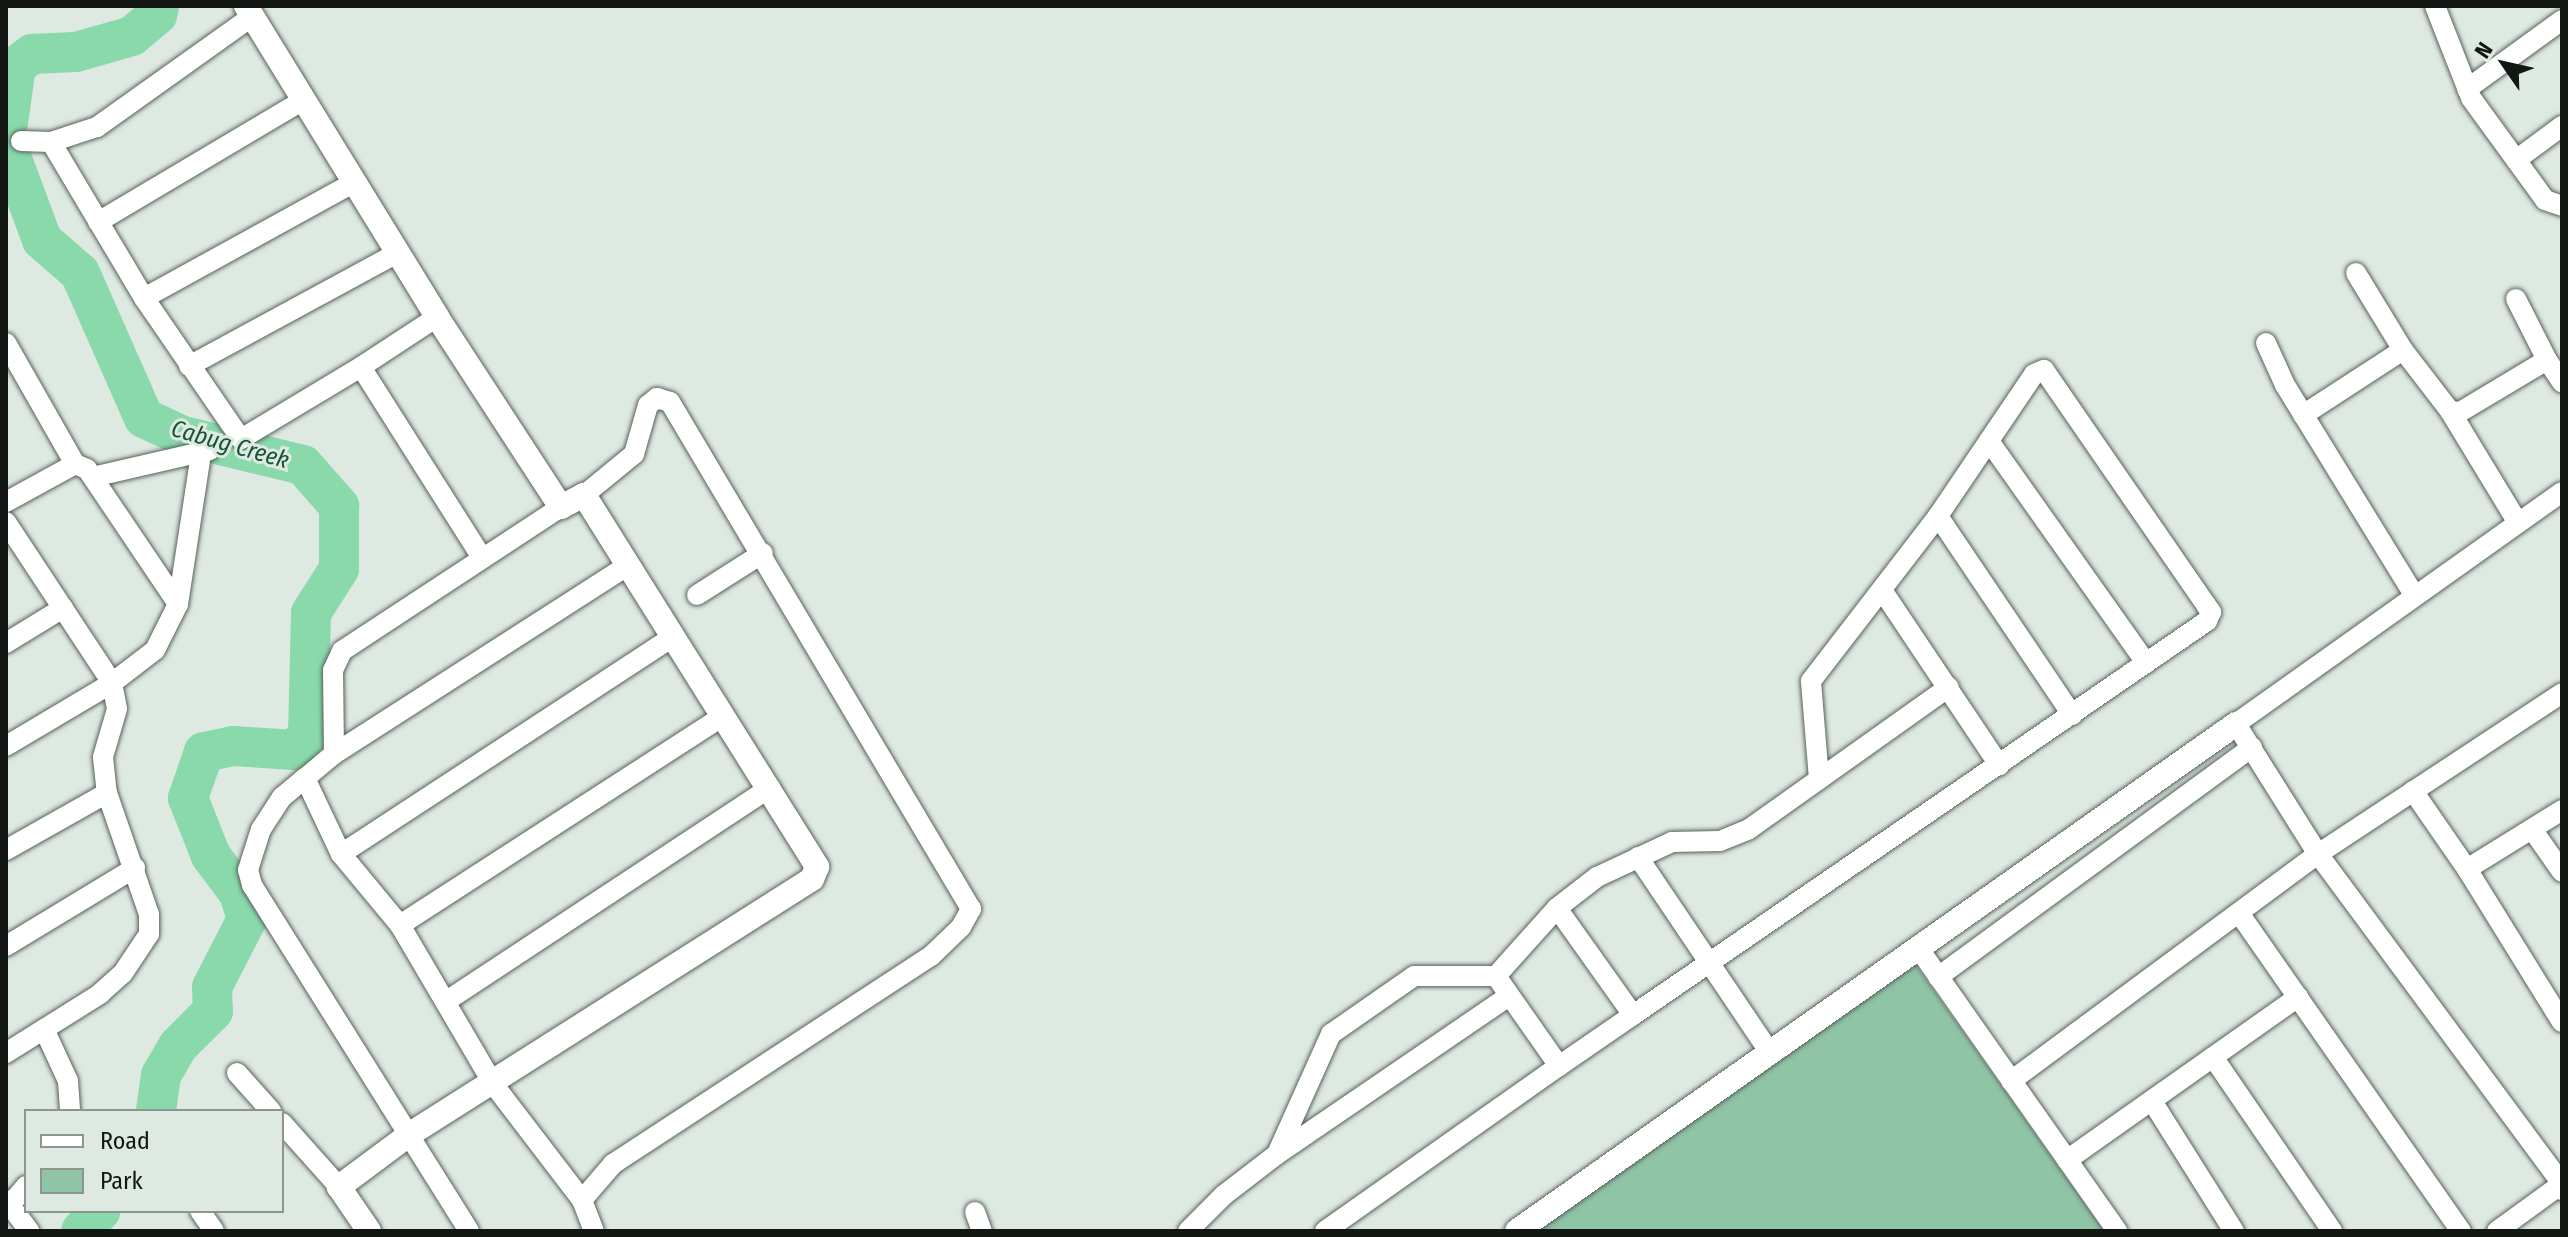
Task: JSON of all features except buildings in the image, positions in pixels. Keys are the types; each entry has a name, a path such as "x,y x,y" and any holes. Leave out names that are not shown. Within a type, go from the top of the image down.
{"street":[{"path":"2435,6 2467,89 2545,200 2562,206"},
{"path":"21,141 51,142 97,127 248,12 437,317 561,507"},
{"path":"2467,89 2562,20"},
{"path":"98,222 302,101"},
{"path":"2516,160 2562,126"},
{"path":"51,142 144,298 241,439 437,317"},
{"path":"144,298 353,183"},
{"path":"189,366 397,253"},
{"path":"2356,273 2403,350 2450,411 2518,523"},
{"path":"2516,299 2547,360 2562,382"},
{"path":"6,343 75,464 97,476 178,604"},
{"path":"2266,343 2303,415 2415,596"},
{"path":"2303,415 2403,350"},
{"path":"2450,411 2460,412 2547,360"},
{"path":"361,367 482,558"},
{"path":"1325,1231 1559,1066 1712,966 2207,621 2211,612 2050,375 2039,370 2034,374 1938,516 1811,681 1819,779"},
{"path":"334,754 335,660 482,558 584,495 626,465 648,405 665,398 763,553 971,909 961,927 931,956 613,1164 582,1200"},
{"path":"1989,441 2146,663"},
{"path":"6,746 112,683 155,650 178,604 206,451 97,476"},
{"path":"6,502 75,464"},
{"path":"1517,1231 2562,492"},
{"path":"339,1187 406,1137 494,1085 812,879 817,867 814,856 584,495"},
{"path":"1938,516 2072,715"},
{"path":"6,1053 100,994 141,952 149,934 149,914 107,793 103,757 117,709 112,683 10,535"},
{"path":"697,595 763,553"},
{"path":"469,1231 406,1137 252,885 248,870 261,829 282,797 334,754 627,566"},
{"path":"1882,590 1999,765"},
{"path":"6,643 63,608"},
{"path":"341,854 673,637"},
{"path":"1276,1155 1331,1034 1414,976 1496,976 1557,908 1597,877 1672,842 1720,841 1744,831 1949,687"},
{"path":"2011,1081 2318,854 2562,693"},
{"path":"400,925 723,716"},
{"path":"2236,724 2318,854 2561,1187 2497,1231"},
{"path":"1938,977 2252,747"},
{"path":"305,778 341,854 400,925 448,1000 494,1085 582,1200 594,1231"},
{"path":"448,1000 770,788"},
{"path":"2413,791 2467,869 2562,1022"},
{"path":"6,850 107,793"},
{"path":"2467,869 2562,810"},
{"path":"2532,829 2562,872"},
{"path":"1638,857 1771,1054"},
{"path":"6,946 135,868"},
{"path":"1557,908 1633,1015"},
{"path":"2239,913 2461,1231"},
{"path":"1919,949 2117,1231"},
{"path":"1496,976 1559,1066"},
{"path":"1188,1231 1224,1195 1276,1155 1509,996"},
{"path":"2067,1160 2298,997"},
{"path":"44,1029 68,1081 70,1109"},
{"path":"2213,1057 2332,1231"},
{"path":"237,1073 269,1109"},
{"path":"2152,1101 2234,1231"},
{"path":"284,1125 339,1187 369,1231"},
{"path":"24,1188 8,1203 29,1231"},
{"path":"201,1213 214,1231"}],"green space":[{"path":"1913,961 2104,1231 1529,1231"}],"waterway":[{"name":"Cabug Creek","path":"6,137 16,66 32,54 76,52 132,36 157,15 159,6"},
{"name":"Cabug Creek","path":"6,143 42,240 80,273 144,418 183,436 303,465 339,506 339,569 311,613 308,734 295,750 233,746 204,752 188,798 211,856 239,893 247,919 212,987 213,1011 178,1046 161,1075 156,1109"},
{"name":"Cabug Creek","path":"81,1231 98,1213"}]}
